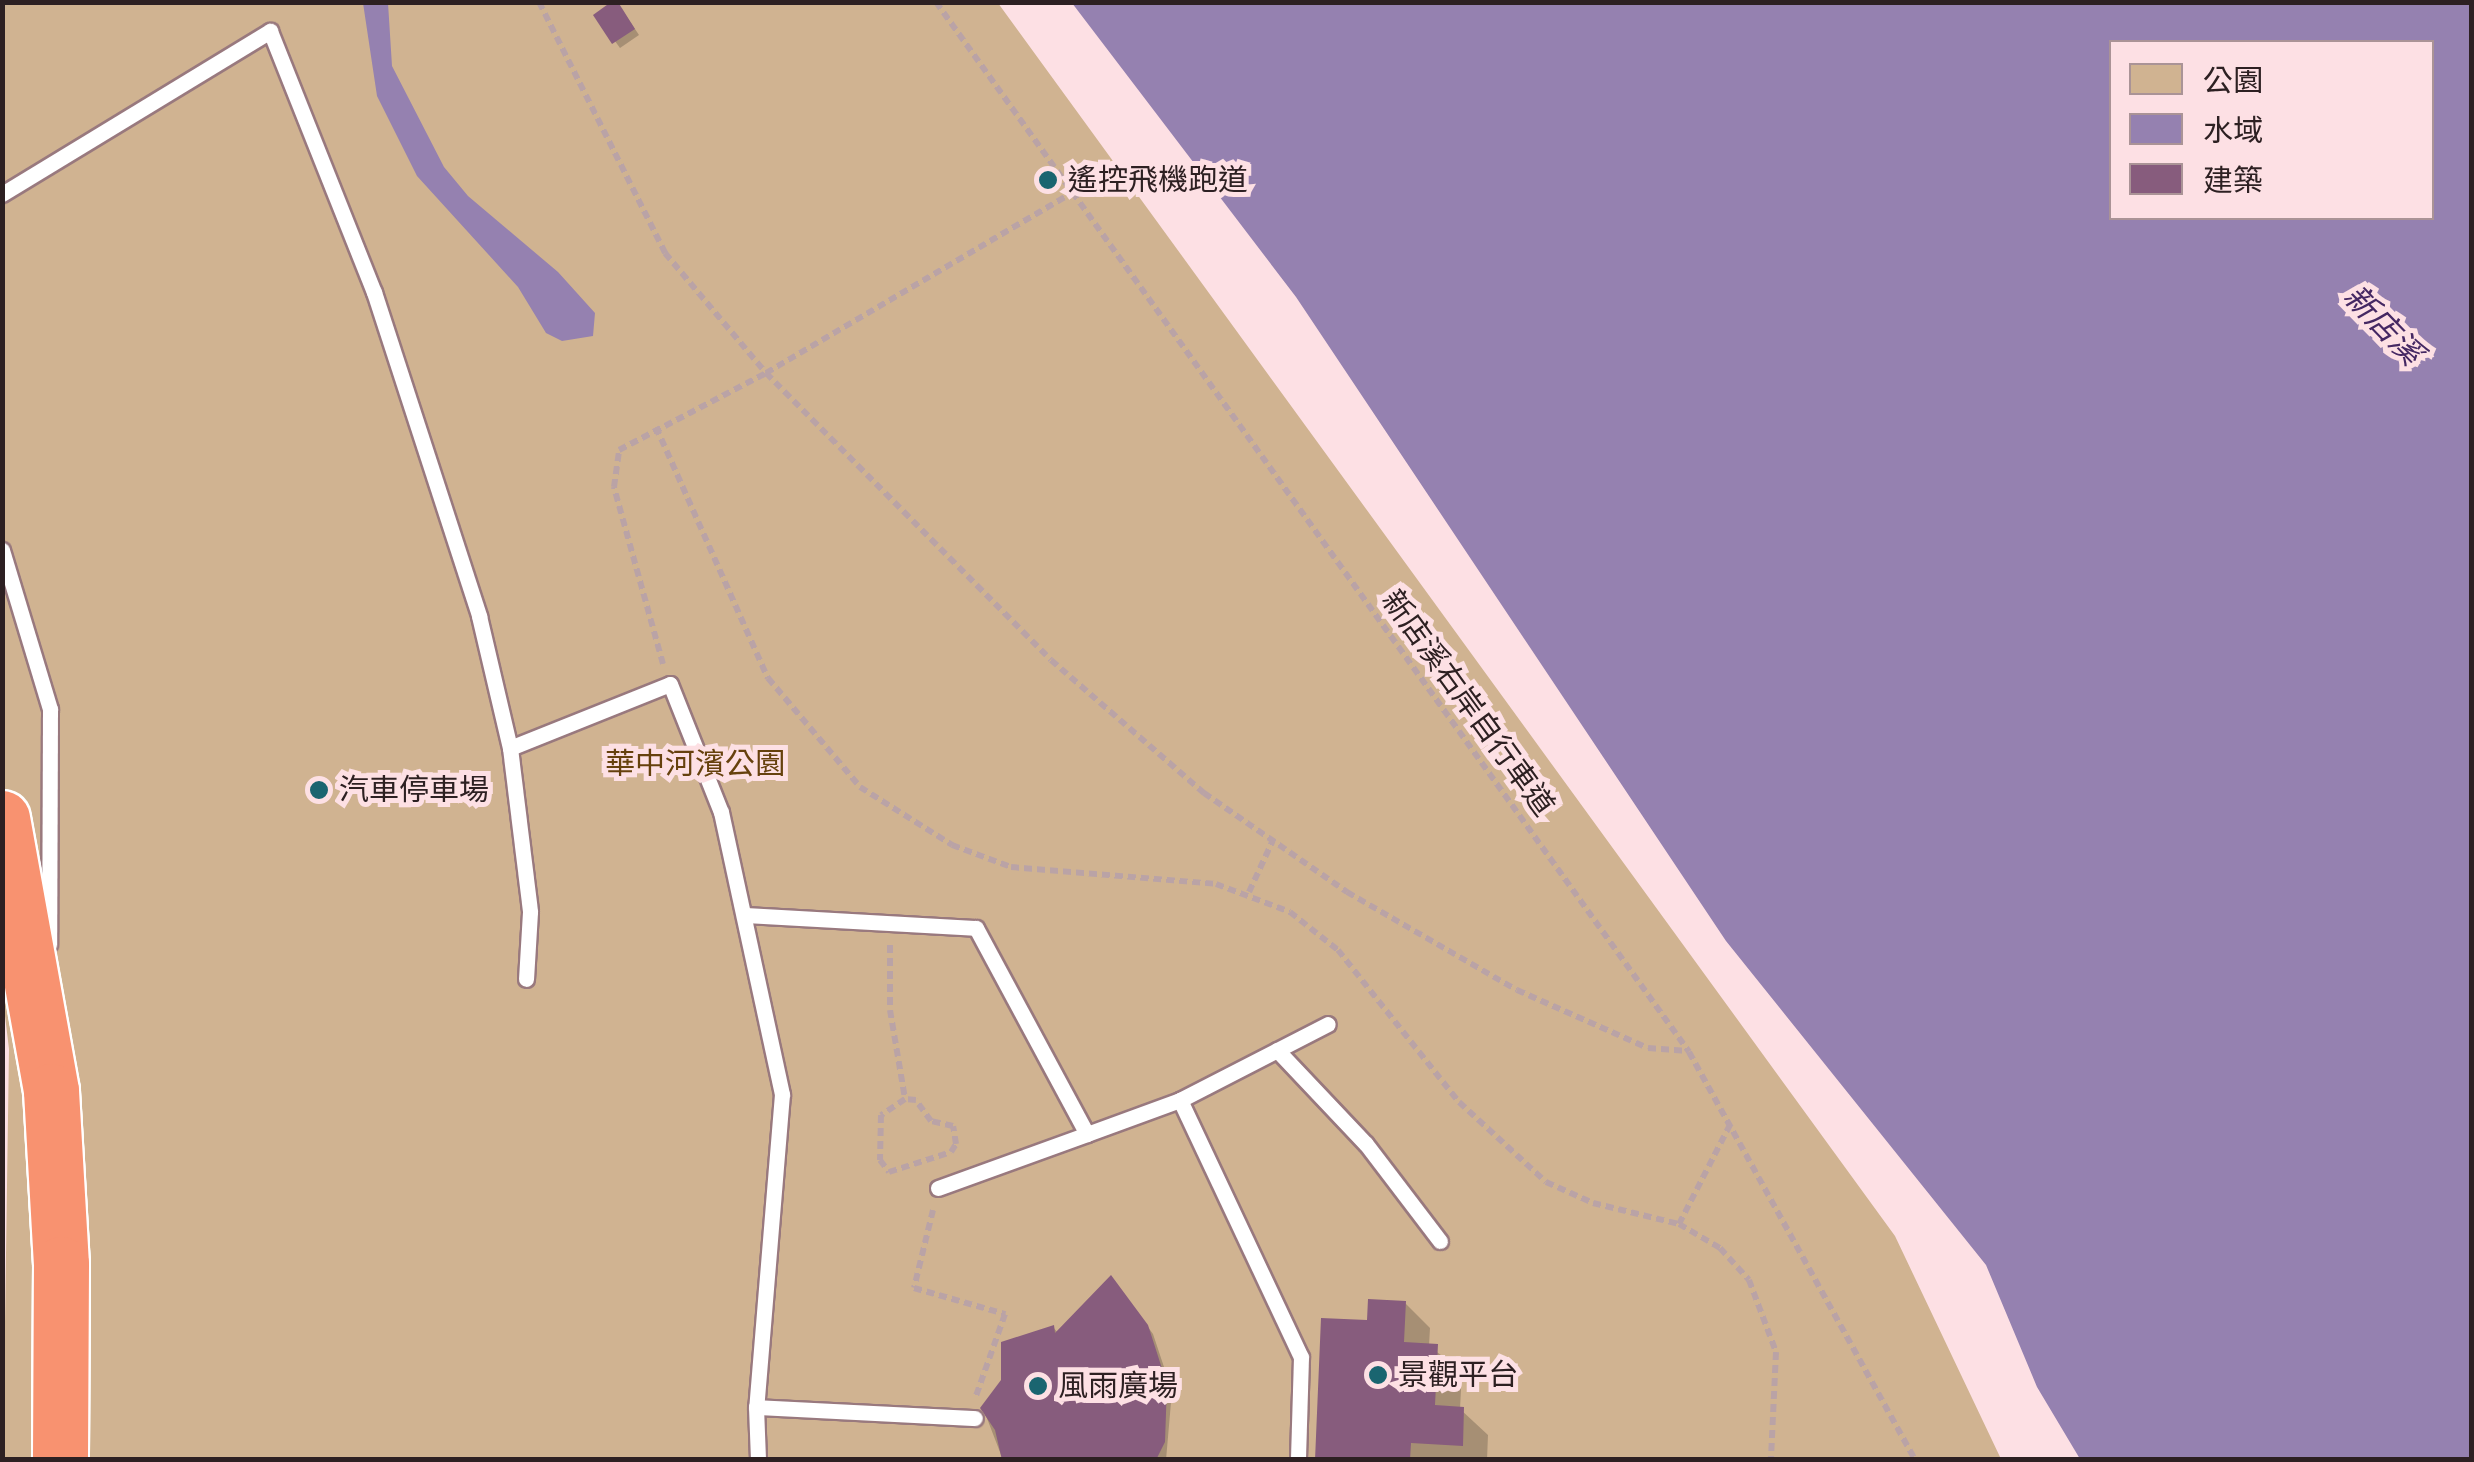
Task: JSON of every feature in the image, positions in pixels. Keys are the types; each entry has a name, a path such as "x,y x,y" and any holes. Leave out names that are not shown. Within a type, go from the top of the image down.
{"highway":[{"path":"2,818 52,1091 61,1264 60,1460"}],"lane":[{"path":"2,194 270,31 374,292 479,616 510,748 530,912 526,978"},
{"path":"2,550 50,708 49,956"},
{"path":"510,748 670,684 721,812 782,1094 756,1407 758,1460"},
{"path":"744,916 976,928 986,936 1087,1134"},
{"path":"44,1460 49,975"},
{"path":"938,1188 1180,1100 1328,1024"},
{"path":"1277,1050 1366,1144 1440,1241"},
{"path":"1180,1100 1301,1357 1298,1460"},
{"path":"756,1407 975,1418"}],"path":[{"path":"539,2 665,254 766,373 1051,660 1204,793 1273,840 1517,990 1648,1048 1689,1052"},
{"name":"新店溪右岸自行車道","path":"936,2 1689,1052 1732,1121 1915,1460"},
{"path":"670,684 614,487 618,450 766,373 1075,191"},
{"path":"656,427 768,678 860,787 952,845 1011,867 1249,892 1290,912 1338,950 1459,1102 1546,1182 1593,1203 1679,1224 1720,1248 1765,1312 1778,1396 1771,1460"},
{"path":"1249,892 1273,840"},
{"path":"890,924 890,1010 906,1099"},
{"path":"906,1099 916,1100 931,1121 953,1126 956,1144 951,1152 889,1172 880,1160 881,1115 906,1099"},
{"path":"1679,1224 1732,1121"},
{"path":"938,1188 914,1288 1005,1314 977,1390 975,1418"}],"green space":[{"name":"華中河濱公園","path":"2,3 998,3 1895,1236 2001,1459 3,1459 9,1049 2,991"}],"water":[{"path":"363,3 388,3 392,66 444,167 468,196 558,272 595,313 593,336 562,341 546,333 518,287 417,176 377,96"},
{"name":"新店溪","path":"1072,3 2471,3 2471,1459 2080,1459 2037,1387 1986,1265 1726,941 1296,297"}],"building":[{"path":"611,2 618,2 635,29 612,44 593,15"},
{"path":"1111,1275 1148,1325 1167,1384 1165,1442 1156,1460 1002,1460 995,1430 980,1408 1001,1380 1001,1342 1054,1325 1055,1333"},
{"name":"景觀平台","path":"1368,1299 1406,1301 1404,1342 1438,1344 1435,1405 1464,1407 1463,1446 1411,1443 1410,1460 1315,1460 1321,1318 1367,1320"}],"place":[{"name":"遙控飛機跑道","path":"1048,180"},
{"name":"汽車停車場","path":"319,790"},
{"name":"景觀平台","path":"1378,1375"},
{"name":"風雨廣場","path":"1038,1386"}]}
